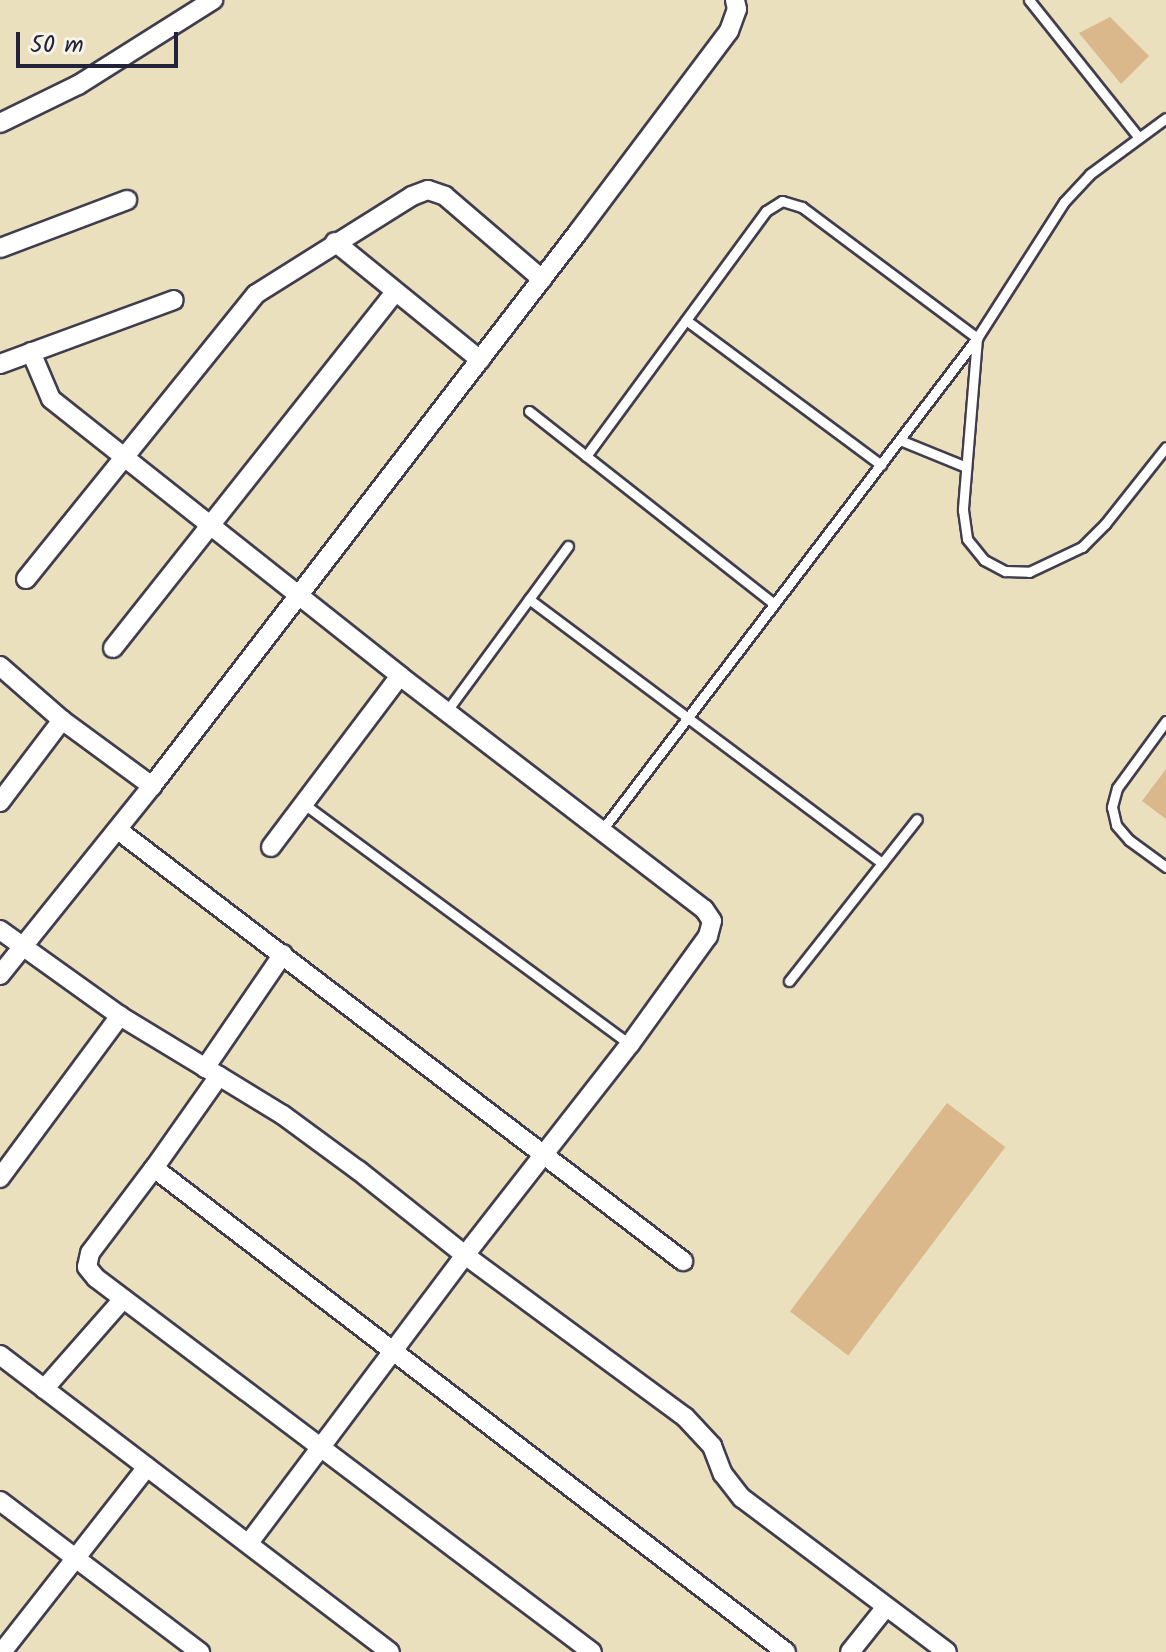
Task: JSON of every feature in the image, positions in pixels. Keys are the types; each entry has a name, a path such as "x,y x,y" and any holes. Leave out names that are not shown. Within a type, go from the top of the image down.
{"street":[{"path":"0,123 78,85 213,0"},
{"path":"0,975 152,786 729,31 737,9 735,0"},
{"path":"26,579 256,294 412,196 428,190 445,196 542,279"},
{"path":"0,248 127,200"},
{"path":"335,242 480,360"},
{"path":"113,648 395,292"},
{"path":"0,364 174,300"},
{"path":"31,352 51,399 446,712 704,909 712,921 708,936 630,1044 465,1255 249,1543"},
{"path":"0,666 62,720 152,786"},
{"path":"271,847 400,676"},
{"path":"0,802 62,720"},
{"path":"118,830 683,1261"},
{"path":"0,930 120,1016 283,1115 465,1255 685,1417 712,1446 723,1474 742,1498 947,1652"},
{"path":"283,954 154,1168 90,1253 87,1267 123,1299 592,1652"},
{"path":"0,1178 120,1016"},
{"path":"154,1168 786,1652"},
{"path":"44,1389 123,1299"},
{"path":"0,1355 390,1652"},
{"path":"7,1646 147,1467"},
{"path":"0,1501 200,1652"},
{"path":"850,1652 886,1607"}],"lane":[{"path":"1029,0 1139,138"},
{"path":"602,830 977,338 1064,202 1090,174 1166,118"},
{"path":"586,456 766,211 782,201 802,207 977,338"},
{"path":"686,320 881,465"},
{"path":"977,338 963,510 967,539 984,560 1005,571 1029,572 1082,547 1105,524 1166,447"},
{"path":"529,411 774,604"},
{"path":"900,440 966,467"},
{"path":"446,712 568,546"},
{"path":"529,599 882,863"},
{"path":"1166,721 1117,788 1112,807 1116,825 1129,840 1166,867"},
{"path":"303,804 630,1044"},
{"path":"789,981 917,819"}],"building":[{"path":"1110,17 1149,56 1121,84 1079,33"},
{"path":"1166,769 1166,819 1142,801"},
{"path":"947,1103 1005,1147 848,1355 790,1311"}]}
